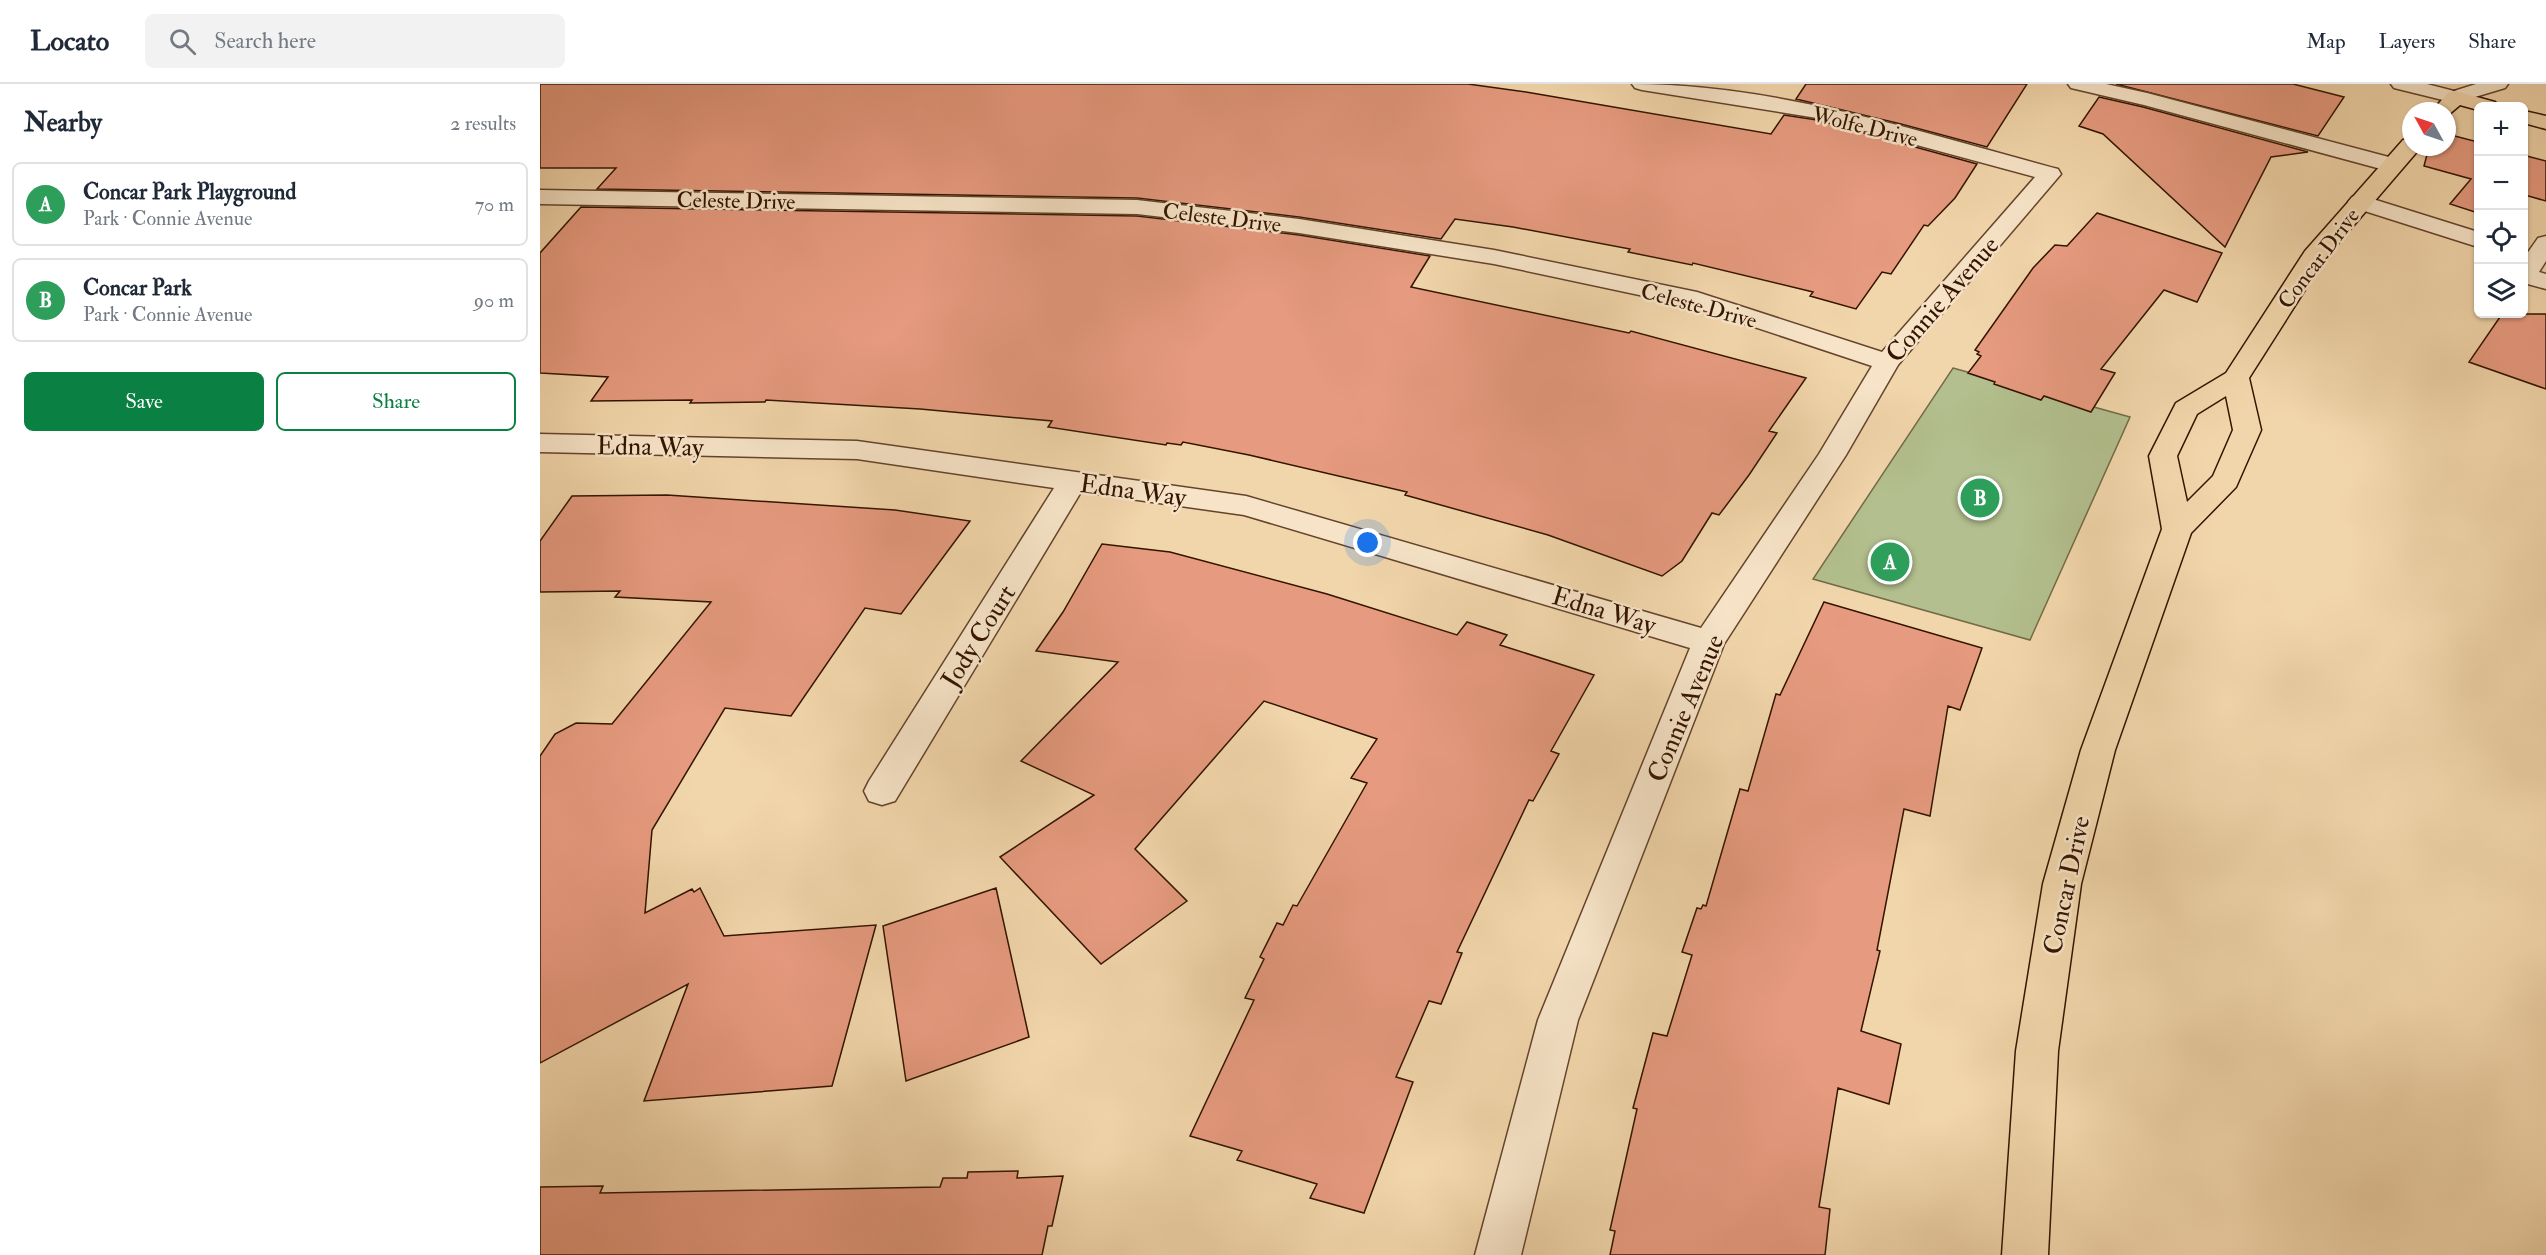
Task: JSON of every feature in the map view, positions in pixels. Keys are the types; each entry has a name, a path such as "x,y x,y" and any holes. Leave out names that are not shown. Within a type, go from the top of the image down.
{"main road":[{"path":"2449,97 2474,103"},
{"path":"2528,118 2546,123"},
{"name":"Concar Drive","path":"2177,529 2163,456 2186,409 2236,378 2314,256 2402,154"},
{"name":"Concar Drive","path":"2025,1255 2037,1051 2062,884 2098,750 2177,529 2226,480 2247,430 2236,378"}],"street":[{"name":"Wolfe Drive","path":"1642,84 1818,112 2050,174"},
{"path":"2078,84 2147,99 2392,165"},
{"path":"2401,84 2449,97 2498,84"},
{"name":"Connie Avenue","path":"1498,1255 1558,1020 1709,642 1832,454 1887,362 2050,174"},
{"name":"Celeste Drive","path":"540,198 1137,207 1276,223 1494,257 1697,300 1887,362"},
{"path":"2360,202 2474,239"},
{"path":"2535,252 2524,275 2546,282"},
{"name":"Edna Way","path":"540,443 857,450 1246,506 1709,642"},
{"name":"Jody Court","path":"882,791 1073,481"}],"green space":[{"path":"1953,368 2130,417 2030,640 1813,579"}],"building":[{"path":"540,84 1468,84 1771,134 1784,115 1817,120 1977,164 1955,198 1928,226 1924,225 1891,274 1882,272 1856,309 1810,296 1813,292 1693,263 1692,265 1628,252 1630,249 1513,227 1455,219 1441,239 1299,217 1137,198 597,189 616,168 540,168"},
{"path":"1806,84 2027,84 1987,147 1796,99"},
{"path":"2116,84 2293,84 2344,97 2318,136"},
{"path":"2099,97 2308,152 2271,157 2225,247 2103,134 2079,126"},
{"path":"2456,136 2474,141 2474,212 2450,204 2471,179 2424,166 2427,156 2456,156"},
{"path":"2528,156 2546,161 2546,201 2528,196"},
{"path":"581,207 1137,216 1299,235 1430,256 1411,287 1629,333 1631,331 1806,378 1769,431 1777,433 1749,475 1719,515 1712,513 1682,561 1662,576 1548,535 1405,495 1407,492 1183,442 1181,445 1167,443 1166,445 1048,427 1052,421 920,409 766,400 765,402 690,403 692,400 591,401 608,377 540,373 540,253"},
{"path":"2097,213 2222,253 2197,302 2164,290 2101,369 2115,373 2091,412 2044,396 2041,400 1968,373 1981,356 1975,350 2033,268 2055,245 2067,246"},
{"path":"2528,314 2546,314 2546,389 2469,362 2499,318 2528,318"},
{"path":"667,495 895,510 970,521 901,614 865,608 791,716 725,708 652,830 645,913 692,889 694,892 700,888 724,936 876,925 832,1086 644,1101 688,984 540,1063 540,756 555,734 576,723 612,724 711,602 615,597 620,591 540,592 540,541 572,496"},
{"path":"1102,544 1170,552 1327,594 1457,635 1467,622 1507,635 1500,645 1594,675 1551,751 1559,754 1533,801 1529,800 1457,952 1462,953 1441,1004 1429,1001 1396,1077 1413,1082 1364,1213 1310,1198 1317,1184 1237,1160 1242,1151 1190,1136 1254,1000 1245,998 1264,959 1260,957 1277,923 1283,925 1293,905 1297,906 1367,783 1351,778 1377,739 1264,701 1135,849 1187,901 1101,964 1000,857 1094,795 1021,761 1118,662 1036,651 1063,612"},
{"path":"1824,602 1982,648 1960,710 1948,706 1930,816 1904,809 1877,950 1880,951 1861,1031 1901,1044 1889,1104 1838,1088 1819,1207 1830,1209 1825,1255 1610,1255 1615,1231 1610,1230 1637,1109 1633,1108 1653,1033 1667,1036 1692,955 1682,952 1697,908 1701,909 1703,905 1706,906 1740,789 1748,791 1776,694 1780,695"},
{"path":"996,888 1029,1037 906,1081 883,926"},
{"path":"1018,1171 1017,1178 1063,1176 1052,1226 1048,1226 1042,1255 540,1255 540,1187 603,1186 600,1193 940,1187 943,1178 967,1178 968,1172"}],"place":[{"name":"Concar Park","path":"1980,498"},
{"name":"Concar Park Playground","path":"1890,562"}]}
